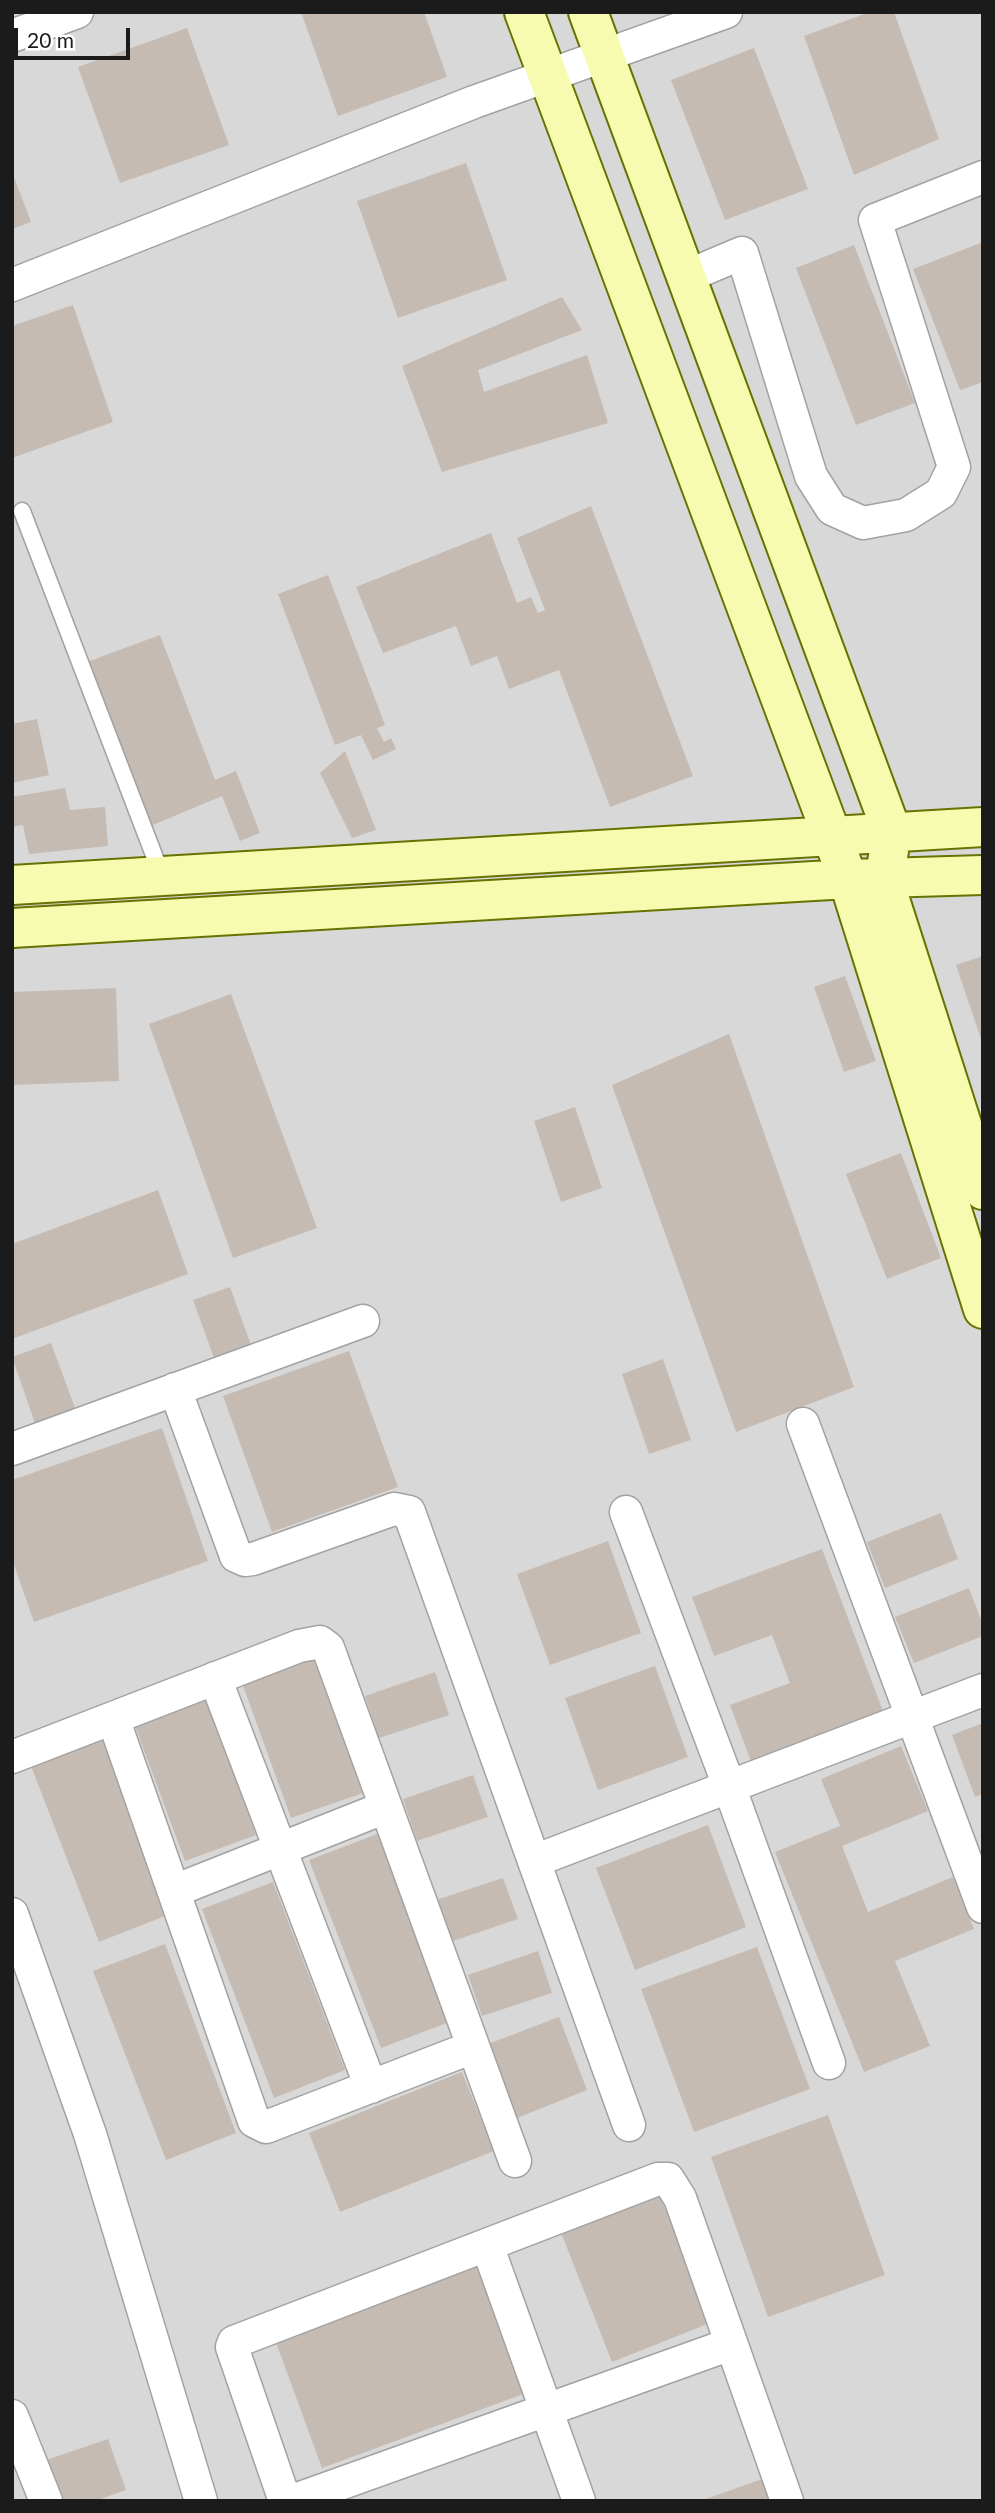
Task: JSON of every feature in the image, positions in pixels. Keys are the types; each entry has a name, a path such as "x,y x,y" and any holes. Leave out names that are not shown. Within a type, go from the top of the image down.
{"street":[{"path":"12,36 77,12"},
{"path":"524,12 831,834 866,880 983,1190"},
{"path":"588,12 892,832 866,880 983,1309"},
{"path":"12,285 548,75 726,12"},
{"path":"685,277 742,253 811,476 832,509 863,523 906,515 941,493 954,467 875,220 983,177"},
{"path":"12,885 983,827"},
{"path":"12,928 983,875"},
{"path":"12,1449 363,1321"},
{"path":"175,1389 236,1556 245,1560 253,1559 394,1508 410,1512 629,2125"},
{"path":"803,1424 983,1907"},
{"path":"626,1512 829,2063"},
{"path":"12,1757 299,1646 320,1642 328,1648 515,2161"},
{"path":"215,1678 371,2087"},
{"path":"534,1861 983,1690"},
{"path":"113,1718 254,2121 266,2127 473,2048"},
{"path":"174,1891 386,1807"},
{"path":"12,1914 90,2134 201,2501"},
{"path":"285,2501 232,2347 234,2342 658,2179 668,2179 680,2198 787,2501"},
{"path":"486,2245 579,2501"},
{"path":"292,2501 731,2344"},
{"path":"12,2416 46,2501"}],"lane":[{"path":"22,511 162,876"}],"shaded area":[{"path":"12,12 983,12 983,2501 12,2501"}],"building":[{"path":"301,12 424,12 447,77 338,116"},
{"path":"870,12 894,12 939,139 854,175 804,36"},
{"path":"187,28 229,145 120,183 78,67"},
{"path":"754,48 808,189 725,220 671,80"},
{"path":"466,163 507,280 398,318 357,201"},
{"path":"12,172 31,222 12,229"},
{"path":"983,242 983,382 960,390 913,269"},
{"path":"854,245 915,403 856,425 796,268"},
{"path":"562,297 582,330 478,370 484,392 587,355 608,423 442,472 402,366"},
{"path":"73,305 113,422 12,458 12,326"},
{"path":"591,506 693,776 610,807 559,670 509,689 497,656 471,666 456,626 383,653 356,587 491,533 517,603 531,597 538,613 545,610 517,538"},
{"path":"328,575 385,725 377,728 384,742 391,738 396,749 373,760 361,735 335,745 278,594"},
{"path":"160,635 215,780 236,771 260,833 240,841 222,796 148,827 87,662"},
{"path":"37,719 49,775 12,783 12,724"},
{"path":"345,751 376,830 352,838 320,773"},
{"path":"65,788 70,810 105,807 108,846 29,854 23,825 12,827 12,797"},
{"path":"983,956 983,1042 982,1042 956,965"},
{"path":"845,976 876,1061 844,1072 814,987"},
{"path":"116,988 119,1081 12,1085 12,992"},
{"path":"231,994 317,1228 233,1258 149,1024"},
{"path":"729,1034 854,1387 736,1432 612,1085"},
{"path":"575,1107 602,1188 561,1202 534,1121"},
{"path":"901,1153 941,1258 887,1279 846,1174"},
{"path":"158,1190 188,1274 12,1339 12,1244"},
{"path":"230,1287 251,1345 214,1358 193,1300"},
{"path":"51,1343 75,1408 35,1423 12,1357"},
{"path":"349,1351 398,1487 272,1532 223,1396"},
{"path":"663,1359 691,1440 649,1454 622,1374"},
{"path":"162,1428 208,1561 34,1622 12,1559 12,1480"},
{"path":"941,1513 958,1559 885,1588 867,1542"},
{"path":"608,1541 641,1633 550,1665 517,1574"},
{"path":"822,1549 884,1714 752,1764 730,1705 790,1683 772,1635 714,1656 692,1597"},
{"path":"969,1588 983,1625 983,1636 914,1663 895,1617"},
{"path":"313,1658 363,1793 291,1818 242,1683"},
{"path":"655,1666 688,1757 598,1790 565,1698"},
{"path":"435,1672 449,1715 379,1738 365,1696"},
{"path":"207,1700 256,1835 185,1861 135,1726"},
{"path":"983,1723 983,1794 975,1797 952,1735"},
{"path":"97,1726 170,1914 99,1942 26,1753"},
{"path":"901,1746 928,1811 842,1846 868,1912 953,1877 974,1929 895,1961 930,2046 864,2072 775,1852 840,1826 821,1779"},
{"path":"473,1775 488,1817 417,1841 403,1799"},
{"path":"708,1825 746,1927 635,1970 596,1868"},
{"path":"380,1833 452,2021 381,2048 309,1860"},
{"path":"503,1878 518,1919 447,1943 433,1901"},
{"path":"273,1882 345,2070 274,2098 202,1909"},
{"path":"165,1944 236,2133 166,2160 93,1971"},
{"path":"757,1947 810,2089 694,2132 641,1989"},
{"path":"538,1951 552,1993 482,2016 468,1975"},
{"path":"559,2017 587,2090 517,2118 488,2044"},
{"path":"462,2072 494,2151 340,2212 309,2133"},
{"path":"828,2115 885,2275 768,2317 711,2157"},
{"path":"658,2191 710,2323 612,2362 560,2230"},
{"path":"477,2262 526,2393 322,2468 274,2337"},
{"path":"108,2439 126,2490 95,2501 57,2501 43,2461"},
{"path":"765,2478 773,2501 703,2501 703,2500"}]}
